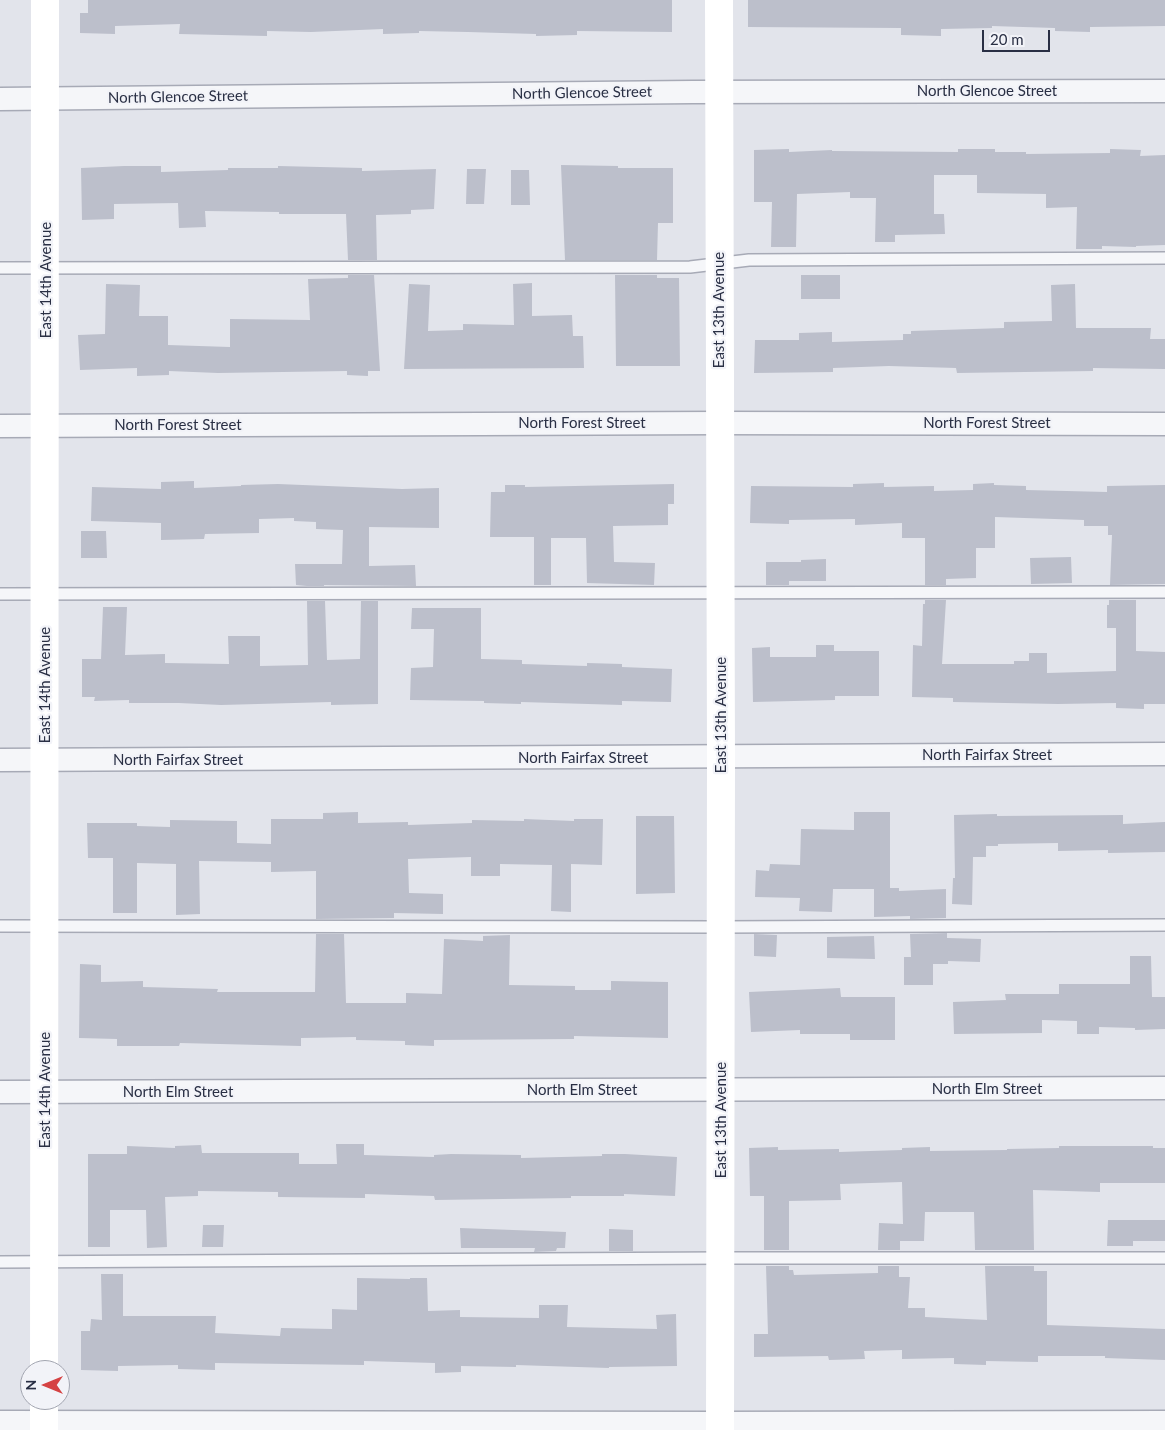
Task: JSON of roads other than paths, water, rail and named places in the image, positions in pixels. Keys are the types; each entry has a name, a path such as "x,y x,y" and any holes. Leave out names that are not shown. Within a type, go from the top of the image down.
{"main road":[{"name":"East 14th Avenue","path":"44,1360 46,760 45,0"},
{"name":"East 13th Avenue","path":"719,0 720,1427"}],"street":[{"name":"North Glencoe Street","path":"0,98 719,92 1165,91"},
{"name":"North Forest Street","path":"0,426 719,423 1165,424"},
{"name":"North Fairfax Street","path":"0,760 1165,754"},
{"name":"North Elm Street","path":"0,1092 1165,1088"},
{"path":"0,1422 44,1417 720,1427 1165,1422"}],"lane":[{"path":"0,268 680,267 749,260 1165,258"},
{"path":"0,594 1165,592"},
{"path":"0,926 721,927 1165,925"},
{"path":"0,1262 721,1258 1165,1258"}]}
